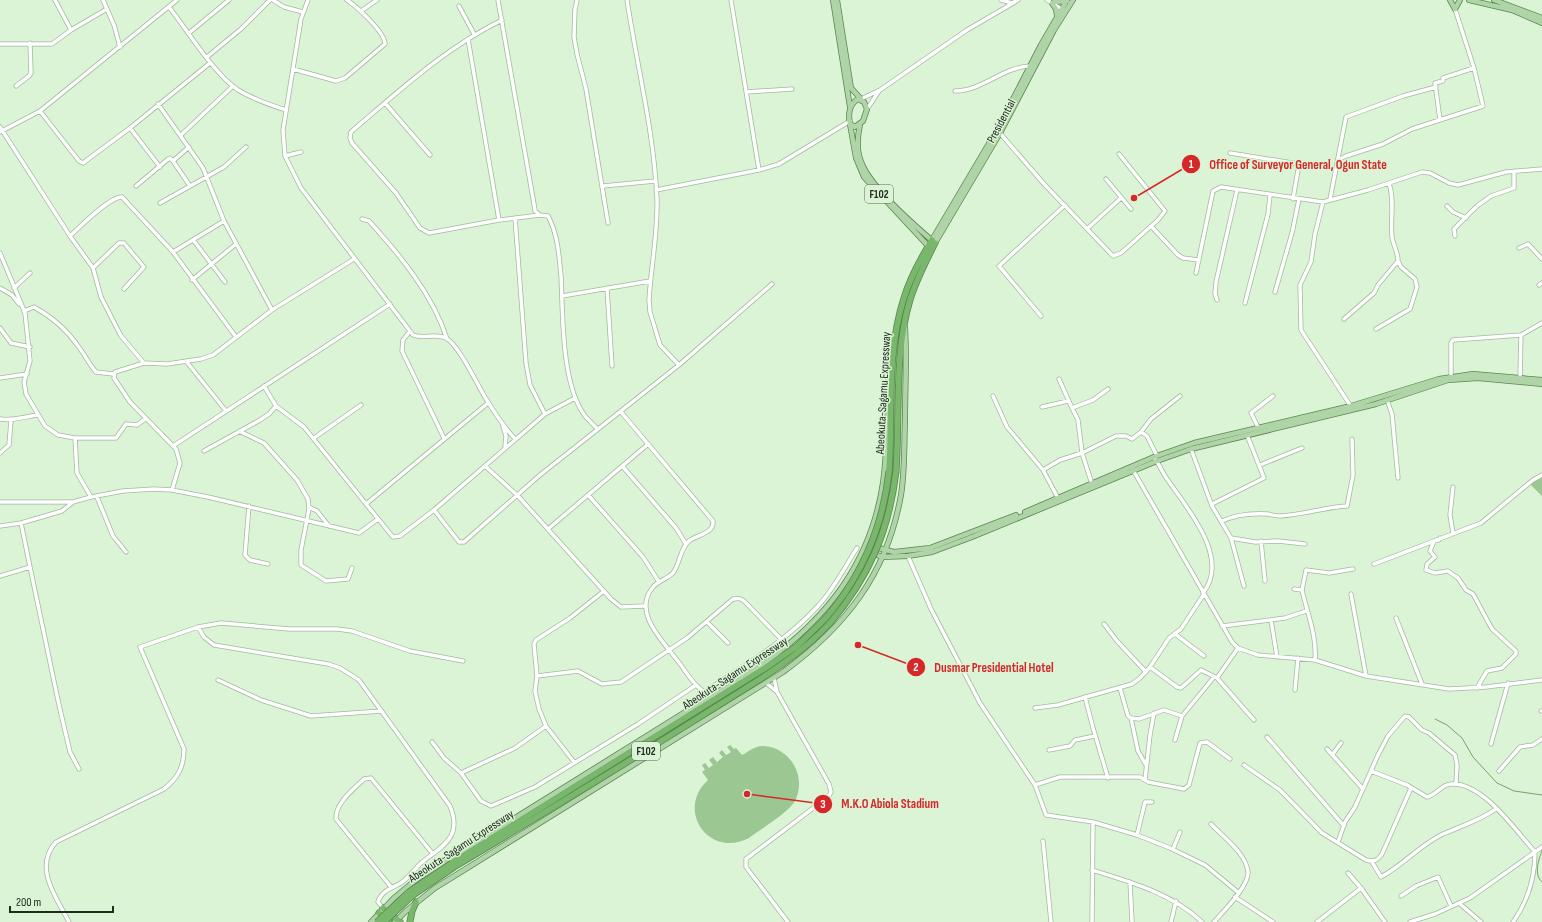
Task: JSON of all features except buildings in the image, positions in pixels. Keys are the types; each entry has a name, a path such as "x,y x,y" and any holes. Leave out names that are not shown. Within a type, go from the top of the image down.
{"highway":[{"name":"Abeokuta-Sagamu Expressway","path":"377,922 409,892 453,865 590,774 784,656 797,646 825,619 848,590 870,550 884,507 890,471 894,354 898,319 904,297 933,242"},
{"name":"Abeokuta-Sagamu Expressway","path":"384,922 413,895 453,865 597,784 788,661 812,641 830,623 853,593 876,552 891,508 896,471 901,354 905,321 910,299 930,248"},
{"path":"410,922 412,911 416,902"},
{"path":"383,908 397,921"},
{"path":"379,913 389,922"}],"main road":[{"name":"F102","path":"833,0 850,107 850,123 857,160 864,177 930,248"},
{"path":"837,0 851,88 861,99 867,109"},
{"path":"1057,17 1056,9 1052,1 1067,0"},
{"name":"Presidential","path":"998,132 1030,66 1067,0"},
{"path":"933,242 998,132 1063,9 1073,0"},
{"path":"1450,0 1455,9"},
{"path":"1455,9 1460,0"},
{"path":"1469,0 1512,10 1542,23"},
{"path":"1494,0 1542,18"},
{"path":"850,107 853,101 861,99"},
{"name":"F102","path":"867,109 860,125 857,142 864,169 903,213 933,242"},
{"path":"850,123 855,127 860,125"},
{"path":"371,922 383,908 417,878 448,857 590,774 764,663 803,633 821,615 835,598 864,550 878,506 883,482 889,352 898,319"},
{"path":"397,921 416,902 435,888 597,784 774,678 803,658 846,617 864,592 885,551 901,494 904,463 906,353 905,321"},
{"path":"1156,458 1376,402 1451,376 1473,374 1542,380"},
{"path":"1382,400 1387,400 1448,380 1461,378 1478,378 1542,384"},
{"path":"864,550 882,557 908,556 932,552 952,545 1194,443 1258,427 1352,408"},
{"path":"867,543 885,551 894,552 930,548 1132,469"}],"street":[{"path":"56,0 71,30"},
{"path":"103,0 114,25 120,47"},
{"path":"144,363 121,336 107,310 101,297 93,268 70,236 1,130 40,111 177,0"},
{"path":"189,33 229,0"},
{"path":"207,57 236,34 270,0"},
{"path":"274,0 284,7 303,12"},
{"path":"308,0 303,12 283,130 285,156 301,188 413,335 419,337 434,336 446,339 457,349 488,403 515,439"},
{"path":"293,68 336,81 345,78 384,44 385,42 380,33 361,11 347,0"},
{"path":"361,11 377,0"},
{"path":"498,0 534,204 536,211 540,215"},
{"path":"577,0 574,22 575,43 586,89 608,223"},
{"path":"627,0 650,128 656,190 656,224 649,306 657,337 663,349 675,359 678,365"},
{"path":"731,0 758,170"},
{"path":"1002,0 1007,3 1015,1"},
{"path":"1005,0 1015,1"},
{"path":"861,99 880,90 967,30 1015,1"},
{"path":"1052,1 1063,9"},
{"path":"459,6 474,34"},
{"path":"169,7 210,63 233,86 247,95 286,110"},
{"path":"0,44 52,44 71,30 107,9"},
{"path":"1338,160 1384,144 1412,130 1483,106 1474,68 1455,9"},
{"path":"502,20 474,34 442,56 351,132 350,138 352,143 396,193 420,228 429,233 499,220 540,215 548,216 554,230 559,254 564,346 576,398 584,415 598,429"},
{"path":"468,39 499,220"},
{"path":"16,86 31,73 30,43"},
{"path":"40,111 79,161 83,163 130,128 210,63"},
{"path":"955,92 970,90 1020,67 1030,66"},
{"path":"1440,120 1435,83 1443,81 1443,78 1474,68"},
{"path":"181,136 233,86"},
{"path":"1330,199 1346,117 1403,96 1436,87"},
{"path":"746,92 792,89"},
{"path":"867,109 880,90"},
{"path":"385,103 430,155"},
{"path":"158,104 203,168 224,221 272,310"},
{"path":"656,190 758,170 779,164 824,135 850,123"},
{"path":"130,128 160,167"},
{"path":"998,132 1044,184 1088,228 1113,256 1121,253 1165,211 1119,154"},
{"path":"173,161 189,147"},
{"path":"160,203 224,167 246,147"},
{"path":"285,156 301,152"},
{"path":"1230,153 1298,164 1293,199"},
{"path":"136,186 170,158 190,186"},
{"path":"1196,273 1213,191 1221,187 1293,199 1323,202 1422,172 1430,173 1449,183 1458,185 1514,171 1542,169"},
{"path":"1455,236 1454,229 1490,196 1514,188 1514,171"},
{"path":"1106,179 1131,209"},
{"path":"603,186 655,181"},
{"path":"1376,329 1410,309 1417,286 1415,279 1401,267 1398,261 1397,250 1392,236 1393,207 1392,191 1389,183"},
{"path":"1217,300 1215,294 1216,282 1237,190"},
{"path":"1245,303 1268,214 1270,195"},
{"path":"70,236 95,214 116,199 122,198 173,252 192,280 236,337"},
{"path":"1088,228 1121,198"},
{"path":"1275,292 1292,233 1299,199"},
{"path":"1323,202 1315,234 1311,262 1300,285 1301,330 1352,408"},
{"path":"1041,316 999,266 1065,205"},
{"path":"1447,206 1453,212 1466,218"},
{"path":"515,218 526,362 530,384 545,414"},
{"path":"362,219 369,221 402,260 440,318 446,339"},
{"path":"173,252 194,241 224,221"},
{"path":"1151,226 1178,255 1183,258 1199,260"},
{"path":"194,241 225,282"},
{"path":"93,268 120,243 124,243 144,267 124,289"},
{"path":"192,280 236,244"},
{"path":"1519,248 1524,244 1528,244 1542,259"},
{"path":"0,253 23,310 30,347 30,361 24,382 26,394 37,415 45,426 58,435 75,438 116,438 126,424 137,425 145,419"},
{"path":"23,310 34,307 42,312 61,326 78,346 96,372 113,374 115,372 144,363 154,365 186,361 213,354 272,310 354,258"},
{"path":"1344,319 1374,293 1398,261"},
{"path":"14,288 30,273"},
{"path":"562,296 650,281"},
{"path":"434,510 459,542 464,542 518,496 540,475 568,455 598,429 621,412 772,284"},
{"path":"0,288 12,295 23,310"},
{"path":"607,288 612,366"},
{"path":"173,446 390,304"},
{"path":"1451,376 1451,343 1453,340 1521,335 1542,323"},
{"path":"0,328 11,343 30,347"},
{"path":"410,331 403,340 402,352 444,438"},
{"path":"1520,378 1521,335"},
{"path":"186,361 226,411"},
{"path":"0,378 27,374"},
{"path":"113,374 119,388 145,419 173,446 178,455 180,463 172,490"},
{"path":"1059,379 1078,420 1082,453 1092,484"},
{"path":"264,386 276,406 304,427 314,438 393,537 398,537 434,510 505,447 545,414 576,398"},
{"path":"1072,408 1093,400 1108,389"},
{"path":"993,396 1007,427 1043,470 1058,498"},
{"path":"1043,470 1060,460 1082,453 1116,436 1126,436 1132,439 1141,432 1151,419 1180,396"},
{"path":"1258,427 1251,413 1273,396"},
{"path":"1387,400 1392,414 1398,478"},
{"path":"1042,407 1068,401"},
{"path":"366,504 488,403"},
{"path":"314,438 361,405"},
{"path":"204,451 269,414 276,406"},
{"path":"621,412 647,445 713,521 713,526 710,530 686,544 674,572 654,585 644,606 650,622 696,684 700,689 713,695"},
{"path":"0,418 11,421 21,417 37,415"},
{"path":"500,419 506,436 505,447"},
{"path":"0,453 9,445 11,421"},
{"path":"239,431 264,443 286,466 308,498 308,520 301,550 301,565 326,581 348,578 352,568"},
{"path":"1035,708 1058,706 1132,684 1146,672 1169,638 1181,629 1191,616 1211,581 1212,556 1204,536 1181,497 1165,476 1147,436 1141,432"},
{"path":"1212,504 1262,479 1264,476 1247,435"},
{"path":"75,438 77,473 91,497"},
{"path":"1222,521 1230,517 1260,514 1280,516 1310,513 1331,507 1347,506 1353,475 1352,439"},
{"path":"548,529 589,496 647,445"},
{"path":"1260,465 1302,448"},
{"path":"1191,449 1212,504 1231,538 1244,586"},
{"path":"485,466 518,496 604,592 621,607 644,606"},
{"path":"623,467 676,528 686,544"},
{"path":"1132,469 1222,626 1232,642 1238,648 1258,655 1315,660 1366,676 1449,689 1477,688 1542,680"},
{"path":"1374,564 1481,523 1542,475"},
{"path":"1453,487 1450,516 1453,533"},
{"path":"0,502 73,502 91,497 140,490 172,490 249,506 359,533 378,519"},
{"path":"589,496 643,557 659,582"},
{"path":"97,497 113,536 126,552"},
{"path":"0,526 20,523 62,511 73,502"},
{"path":"249,506 245,555 250,560 268,564"},
{"path":"309,507 317,511 329,526"},
{"path":"20,523 70,752 79,769"},
{"path":"1231,538 1305,544"},
{"path":"1440,538 1439,540 1434,541 1430,551 1435,558 1427,564 1426,570 1435,573 1448,571 1458,578 1464,589 1474,594 1492,629 1516,651 1516,654 1502,668 1487,671 1477,688"},
{"path":"1261,541 1265,581"},
{"path":"712,687 752,661 781,639 819,605 858,548"},
{"path":"908,556 931,609 980,703 1035,785 1046,815 1093,822 1137,835 1173,849 1205,865 1239,893"},
{"path":"0,576 30,567"},
{"path":"1315,660 1316,650 1313,630 1306,611 1302,590 1306,570 1329,573 1353,568"},
{"path":"1294,589 1302,590"},
{"path":"574,762 546,726 536,700 535,691 537,676 534,650 536,640 570,618 604,592"},
{"path":"1351,594 1366,676"},
{"path":"537,676 578,671 602,684 621,682 670,650 707,622 733,599 741,598 781,639"},
{"path":"1222,626 1271,620 1306,611"},
{"path":"1396,618 1422,684"},
{"path":"1271,620 1277,657"},
{"path":"707,622 728,644"},
{"path":"69,922 45,873 45,862 50,850 56,842 164,789 174,781 180,773 184,761 184,749 140,648 198,627 221,623 289,629 337,629 352,631 410,651 463,661"},
{"path":"1104,624 1114,638 1146,672"},
{"path":"198,627 204,637 214,645 328,664 340,668 359,680 446,801 454,816 451,838 444,846 402,882 391,887 379,898 378,902 383,908"},
{"path":"1175,634 1204,656"},
{"path":"1175,740 1182,716 1215,678 1238,648"},
{"path":"1295,690 1298,658"},
{"path":"1150,667 1177,688 1181,688 1200,670 1215,678 1254,720"},
{"path":"774,678 777,692 829,784 831,792 829,796 746,859 746,867 788,922"},
{"path":"218,680 261,700 311,716 382,711"},
{"path":"766,683 777,692"},
{"path":"1491,744 1508,683"},
{"path":"432,742 444,758 461,773 481,801 491,806 535,787 638,724 696,684"},
{"path":"1120,688 1128,716 1131,718 1138,751 1146,766"},
{"path":"700,689 701,703"},
{"path":"1085,697 1108,778"},
{"path":"1131,718 1139,719 1164,710 1182,716"},
{"path":"1145,780 1154,713"},
{"path":"1338,842 1344,826 1388,736 1405,716 1409,716 1422,730 1429,733 1455,755 1457,765 1456,784"},
{"path":"461,773 514,748 546,726"},
{"path":"1049,750 1070,746 1075,740 1095,736"},
{"path":"1268,737 1344,826"},
{"path":"1499,771 1520,747 1533,745 1542,739"},
{"path":"1035,785 1060,777 1140,777 1156,784 1186,788 1198,748 1202,742 1207,742 1230,759"},
{"path":"1332,755 1342,743"},
{"path":"1327,749 1363,789"},
{"path":"1244,766 1280,790 1322,833 1366,860 1374,862"},
{"path":"1371,770 1427,797 1432,796 1443,786 1456,784 1483,795 1535,852 1533,873 1529,891 1524,905 1513,922"},
{"path":"391,887 336,819 336,812 347,796 364,779 371,778 433,854"},
{"path":"1374,862 1382,854 1411,788"},
{"path":"1137,835 1145,802 1152,802"},
{"path":"1374,862 1381,877 1396,869 1420,848 1443,834 1477,821 1496,809"},
{"path":"1092,922 1093,822"},
{"path":"1211,824 1237,850 1247,867 1248,876 1239,893 1214,922"},
{"path":"1173,849 1180,832"},
{"path":"1043,841 1051,922"},
{"path":"1410,922 1418,921 1479,893 1542,847"},
{"path":"1092,870 1130,882 1176,901 1202,922"},
{"path":"1348,873 1386,922"},
{"path":"1401,896 1416,886 1438,877 1451,906"},
{"path":"1130,882 1132,922"},
{"path":"1317,922 1361,888"},
{"path":"1235,897 1273,922"},
{"path":"1170,922 1176,901"},
{"path":"1459,903 1480,922"}],"green space":[{"path":"1542,476 1542,496 1530,484"},
{"path":"730,745 734,749 736,748 742,755 758,746 774,748 782,752 794,765 798,774 799,783 795,801 787,811 749,838 734,843 721,842 710,837 701,828 696,817 695,805 699,792 708,780 702,772 705,770 702,765 705,763 709,768 713,765 709,760 713,757 717,762 723,757 719,753 722,750 726,755 731,752 727,747"}],"waterway":[{"path":"1435,719 1447,725 1462,738 1473,757 1497,783 1514,791 1542,795"},
{"path":"1542,850 1537,871 1539,879 1542,882"}],"place":[{"name":"Office of Surveyor General, Ogun State","path":"1134,198"},
{"name":"Dusmar Presidential Hotel","path":"858,645"},
{"name":"M.K.O Abiola Stadium","path":"747,794"}]}
